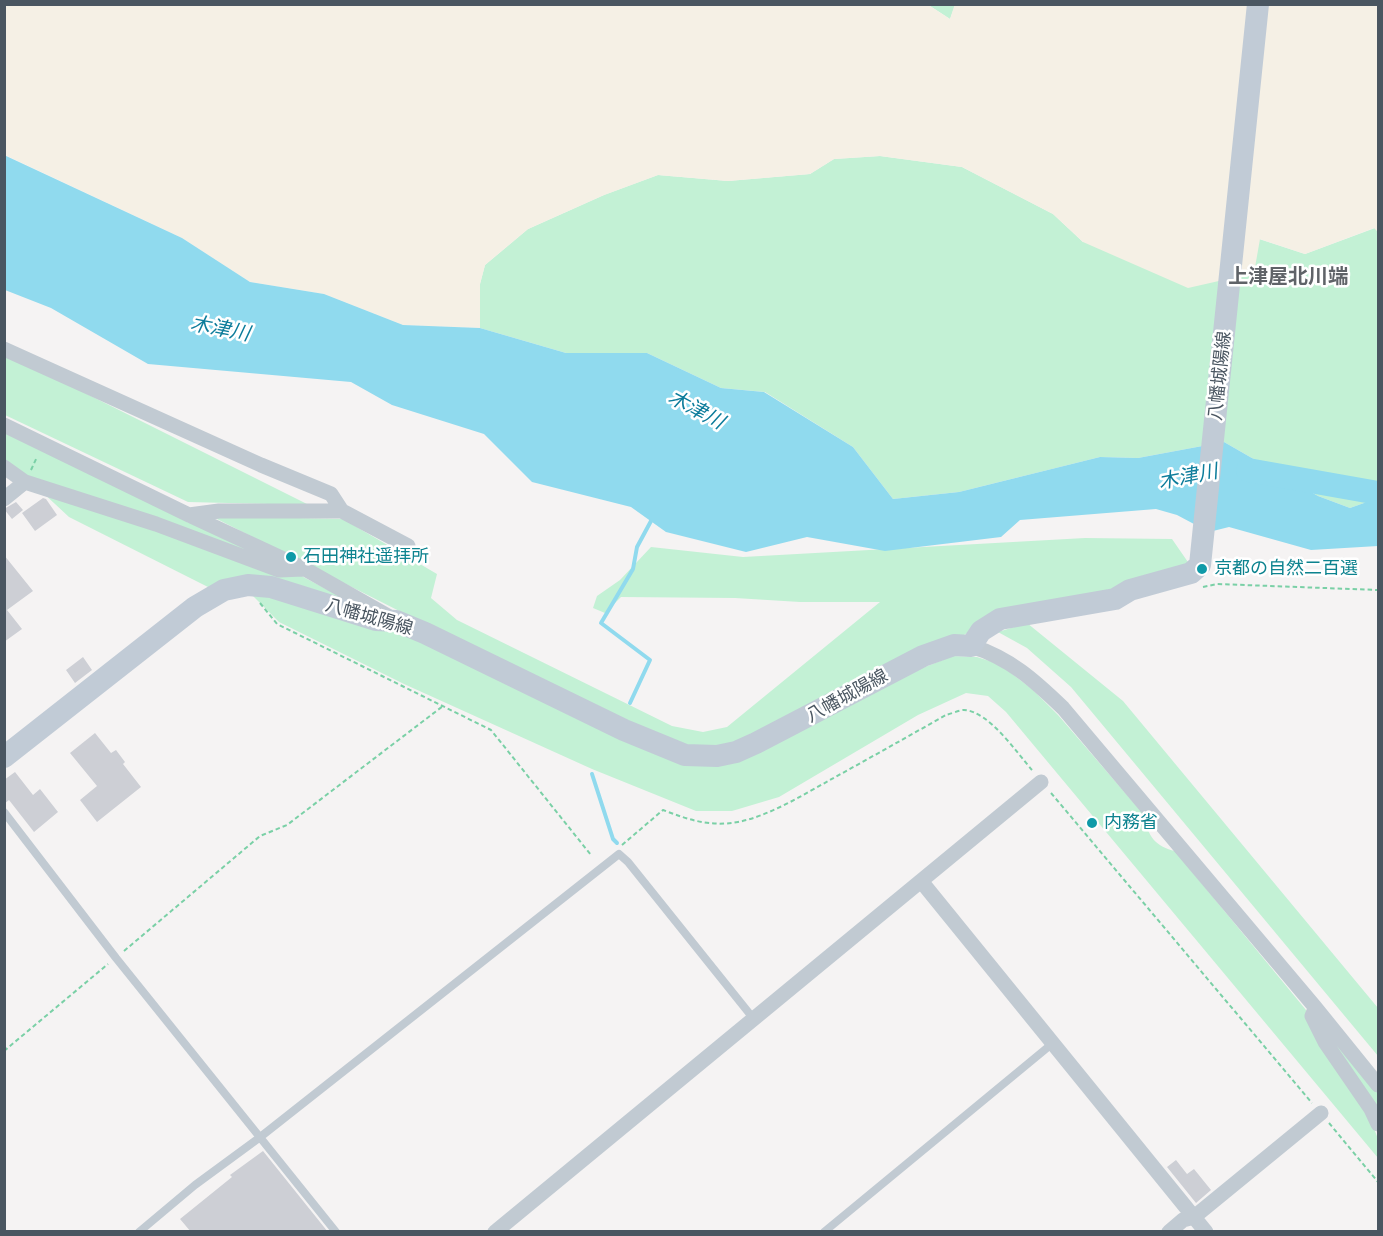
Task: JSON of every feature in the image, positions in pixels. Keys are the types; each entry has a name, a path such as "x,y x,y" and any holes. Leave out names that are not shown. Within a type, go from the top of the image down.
{"main road":[{"name":"八幡城陽線","path":"4,758 195,607 225,590 239,586 271,588 376,620 396,621 624,730 685,755 717,756 736,752 765,738 924,656 954,645 971,646 981,631 1000,619 1115,599 1130,590 1191,573 1200,565 1258,4"}],"street":[{"path":"4,350 331,494 342,511"},
{"path":"4,424 304,569 396,621"},
{"path":"4,467 25,483 156,524 279,570 304,569"},
{"path":"4,499 25,483"},
{"path":"189,515 219,511 342,511 408,546"},
{"path":"971,646 991,652 1010,662 1033,679 1063,708 1378,1085"},
{"path":"495,1232 1041,782"},
{"path":"921,881 1206,1232"},
{"path":"1315,1007 1312,1016 1325,1042 1371,1108 1378,1124"},
{"path":"1169,1232 1183,1220 1194,1217 1321,1113"}],"lane":[{"path":"4,812 116,958 336,1232"},
{"path":"139,1232 195,1185 260,1138 619,854 628,862 753,1018"},
{"path":"824,1232 1053,1043"}],"path":[{"path":"25,483 43,443"},
{"path":"1196,588 1217,584 1378,590"},
{"path":"239,586 260,603 277,624 492,730 591,855"},
{"path":"4,1051 260,836 287,825 443,706"},
{"path":"619,854 622,844 663,810 694,822 720,824 740,822 797,798 946,716 963,710 977,714 997,729 1378,1182"}],"green space":[{"path":"917,5 955,5 950,19 930,6"},
{"path":"880,156 962,167 1053,214 1083,242 1259,239 1305,254 1375,228 1378,232 1378,498 1350,508 1318,496 1224,442 1138,458 1100,457 959,492 893,499 853,447 765,392 721,388 647,353 566,353 480,328 480,284 485,265 528,229 604,195 658,175 728,181 810,174 834,159"},
{"path":"5,353 309,505 188,502 5,415"},
{"path":"4,432 273,561 366,610 208,587 69,517 5,460"},
{"path":"211,516 343,519 437,574 431,598 457,620 672,726 703,732 727,727 880,602 621,597 605,613 593,608 597,596 620,580 651,547 743,557 1085,538 1172,539 1190,565 1128,585 992,617 964,635 745,743 694,749 626,723"},
{"path":"247,590 424,638 687,760 953,656 977,657 999,664 1032,689 1058,715 1146,817 1148,830 1154,840 1163,847 1175,851 1306,1010 1309,1024 1369,1115 1378,1139 1378,1158 1006,712 988,696 966,693 918,715 779,797 732,811 696,811 592,769 404,684 279,622"},
{"path":"1027,623 1123,701 1378,1008 1378,1056 1071,687 1027,648 998,632"},
{"path":"1320,1020 1378,1092 1378,1117"}],"sand":[{"path":"917,4 930,6 950,19 955,4 1378,5 1378,232 1374,228 1305,254 1260,239 1254,273 1188,288 1083,242 1053,214 962,167 880,156 834,159 810,174 728,181 658,175 604,195 528,229 485,265 480,284 480,328 403,325 324,294 250,282 182,238 5,155 5,5"}],"water":[{"path":"4,155 182,238 250,282 324,294 403,325 480,328 566,353 647,353 721,388 764,392 853,447 893,499 959,492 1100,457 1138,458 1224,442 1318,496 1350,508 1378,498 1378,546 1311,550 1229,527 1209,532 1177,515 1156,509 1020,520 1001,537 885,551 807,537 746,552 666,532 631,507 532,482 484,434 392,405 351,382 148,364 51,308 5,290"}],"building":[{"path":"43,498 57,515 35,531 22,513"},
{"path":"16,502 23,510 12,519 4,509"},
{"path":"4,555 33,591 7,610 22,629 4,642"},
{"path":"83,657 92,670 75,683 66,670"},
{"path":"95,733 111,753 116,750 125,762 123,764 141,787 97,822 80,800 97,786 70,753"},
{"path":"15,772 33,795 40,789 58,812 34,832 9,800 4,804 4,780"},
{"path":"263,1151 328,1232 191,1232 180,1219 232,1177 230,1175"},
{"path":"1176,1160 1187,1174 1194,1169 1211,1190 1196,1203 1167,1167"}],"waterway":[{"name":"木津川","path":"1248,470 1378,493"},
{"path":"630,703 650,660 601,623 633,569 637,547 651,521"},
{"path":"592,774 613,839 617,843"}],"place":[{"name":"石田神社遥拝所","path":"291,557"},
{"name":"京都の自然二百選","path":"1202,569"},
{"name":"内務省","path":"1092,823"}],"district":[{"name":"上津屋北川端","path":"1288,277"}]}
